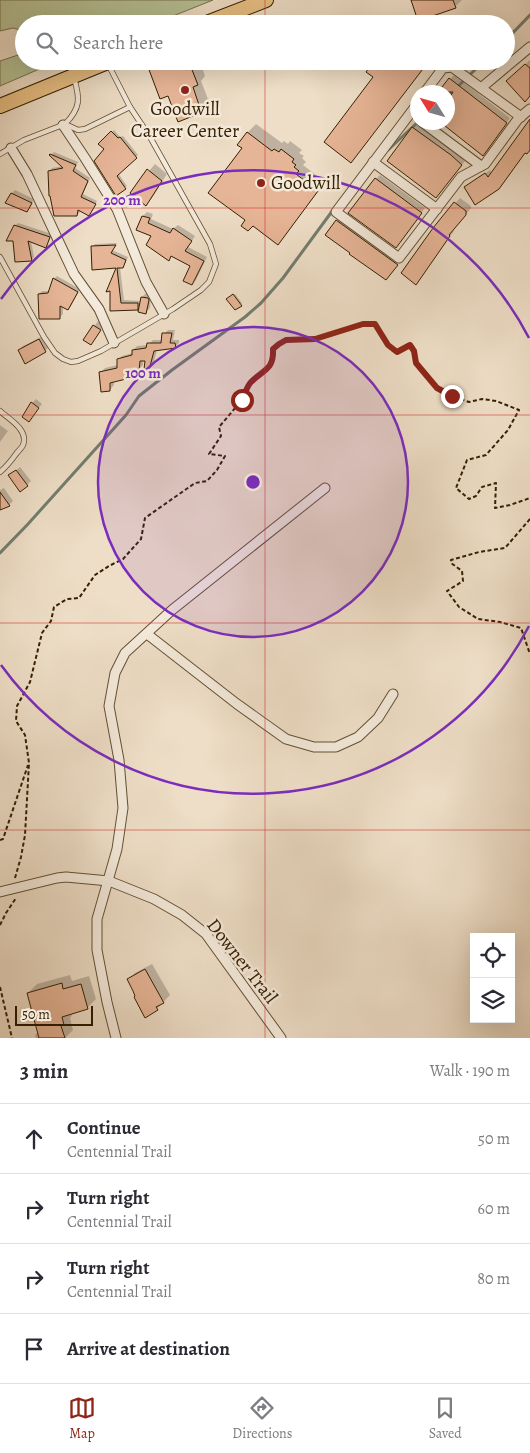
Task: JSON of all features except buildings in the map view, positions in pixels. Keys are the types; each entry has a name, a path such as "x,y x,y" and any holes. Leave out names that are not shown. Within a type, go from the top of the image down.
{"main road":[{"path":"222,15 241,5 266,0"},
{"path":"0,106 88,70"}],"street":[{"path":"515,60 530,47"},
{"path":"430,85 442,70"},
{"path":"456,70 521,117"},
{"path":"481,88 503,70"},
{"path":"410,120 373,162 336,212 399,258 461,176 485,164 521,117 530,109"},
{"path":"64,125 117,209 146,282 164,314"},
{"path":"433,130 481,166"},
{"path":"11,148 27,174 74,274 99,309 114,343"},
{"path":"373,162 437,209"},
{"path":"116,1038 106,1002 97,950 97,919 117,849 123,808 119,760 109,706 115,673 125,653 172,610 325,488"},
{"path":"147,634 237,704 286,739 314,747 336,747 358,737 378,718 393,694"},
{"name":"Downer Trail","path":"0,892 66,877 109,881 154,899 182,915 206,934 281,1038"}],"lane":[{"path":"0,257 44,338 55,353 71,362 78,361 114,343 164,314 201,290 209,282 216,264 210,244 150,137 130,107 113,70"},
{"path":"0,154 24,140 64,125 75,114 78,107 78,93 73,76"},
{"path":"64,125 78,130 85,129 130,107"},
{"path":"0,412 16,424 22,432 24,439 23,446 0,472"}],"path":[{"path":"14,883 26,835 29,763 25,735 16,720 17,706 30,682 42,633 51,621 54,607 67,599 79,598 95,575 123,559 141,539 145,518 195,483 207,481 217,470 225,456 209,454 221,436 219,427 242,400 250,383 268,368 273,359 273,349 279,344 286,340 315,339 363,324 375,324 388,345 397,352 410,345 414,351 416,363 437,388 469,402 482,399 496,401 519,410 508,430 486,454 467,460 456,488 469,499 476,496 482,487 496,483 495,508 530,498"},
{"path":"530,519 505,548 478,552 451,560 451,563 462,571 463,580 448,591 459,607 478,619 500,622 521,628 530,654"},
{"path":"0,840 3,839 29,763"},
{"path":"0,925 19,893"},
{"path":"0,987 12,1038"}],"green space":[{"path":"0,0 213,0 176,15 15,15 15,29 0,31"},
{"path":"15,56 15,70 37,70 0,86 0,61"}],"waterway":[{"path":"515,31 530,15"},
{"path":"455,89 475,70"},
{"path":"388,150 410,129"},
{"path":"0,553 126,415 139,396 261,303 283,278 333,210"}],"place":[{"name":"Goodwill Career Center","path":"185,90"},
{"name":"Goodwill","path":"261,183"}],"route":[{"path":"242,400 250,383 268,368 273,359 273,349 279,344 286,340 315,339 363,324 375,324 388,345 397,352 410,345 414,351 416,363 437,388 452,396"}]}
